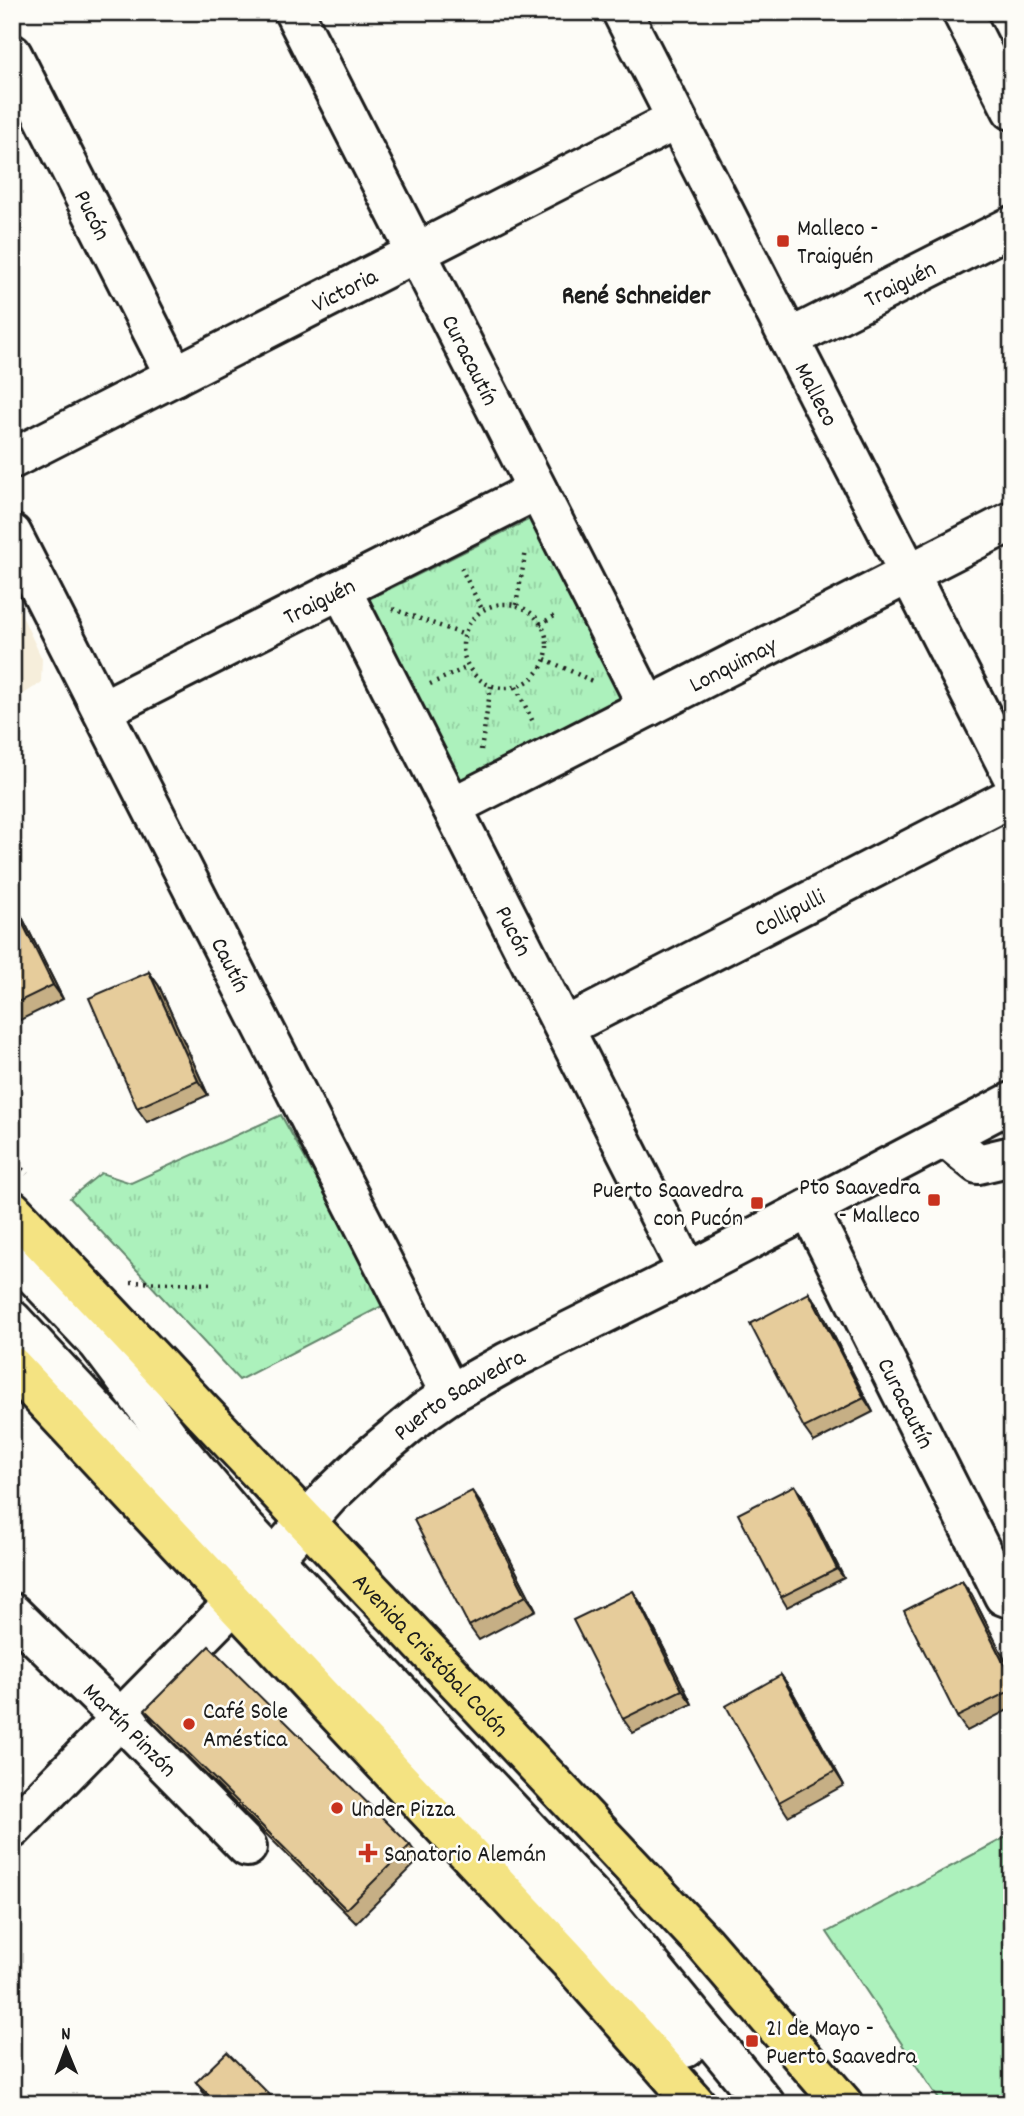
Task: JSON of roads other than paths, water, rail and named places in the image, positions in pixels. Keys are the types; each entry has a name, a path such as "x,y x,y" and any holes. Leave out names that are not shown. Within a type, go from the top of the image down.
{"main road":[{"name":"Avenida Cristóbal Colón","path":"12,1210 703,1942 843,2104"},
{"path":"12,1366 254,1580 568,1960 696,2104"}],"street":[{"name":"Curacautín","path":"294,12 648,707"},
{"name":"Malleco","path":"622,12 1012,775"},
{"path":"961,12 1012,110"},
{"name":"Pucón","path":"12,54 175,376"},
{"name":"Victoria","path":"12,459 676,120"},
{"name":"Traiguén","path":"789,339 1012,226"},
{"name":"Traiguén","path":"102,710 537,489"},
{"name":"Lonquimay","path":"463,802 1012,522"},
{"name":"Cautín","path":"12,534 450,1394"},
{"name":"Pucón","path":"341,589 463,802 565,1027 688,1272"},
{"name":"Collipulli","path":"565,1027 1012,797"},
{"name":"Puerto Saavedra","path":"12,1829 254,1580 305,1521 370,1457 450,1394 507,1362 688,1272 1012,1102"},
{"path":"946,1138 978,1164 1012,1156"},
{"name":"Curacautín","path":"809,1209 1008,1597"},
{"path":"12,1252 99,1344 202,1480 254,1580 601,1906 765,2104"},
{"path":"12,1320 637,1991 731,2104"},
{"name":"Martín Pinzón","path":"12,1613 247,1847"}],"place":[{"name":"Malleco - Traiguén","path":"783,241"},
{"name":"Pto Saavedra - Malleco","path":"934,1200"},
{"name":"Puerto Saavedra con Pucón","path":"757,1203"},
{"name":"Café Sole Améstica","path":"189,1724"},
{"name":"Under Pizza","path":"337,1808"},
{"name":"Sanatorio Alemán","path":"368,1853"},
{"name":"21 de Mayo - Puerto Saavedra","path":"752,2041"}],"district":[{"name":"René Schneider","path":"636,294"}]}
